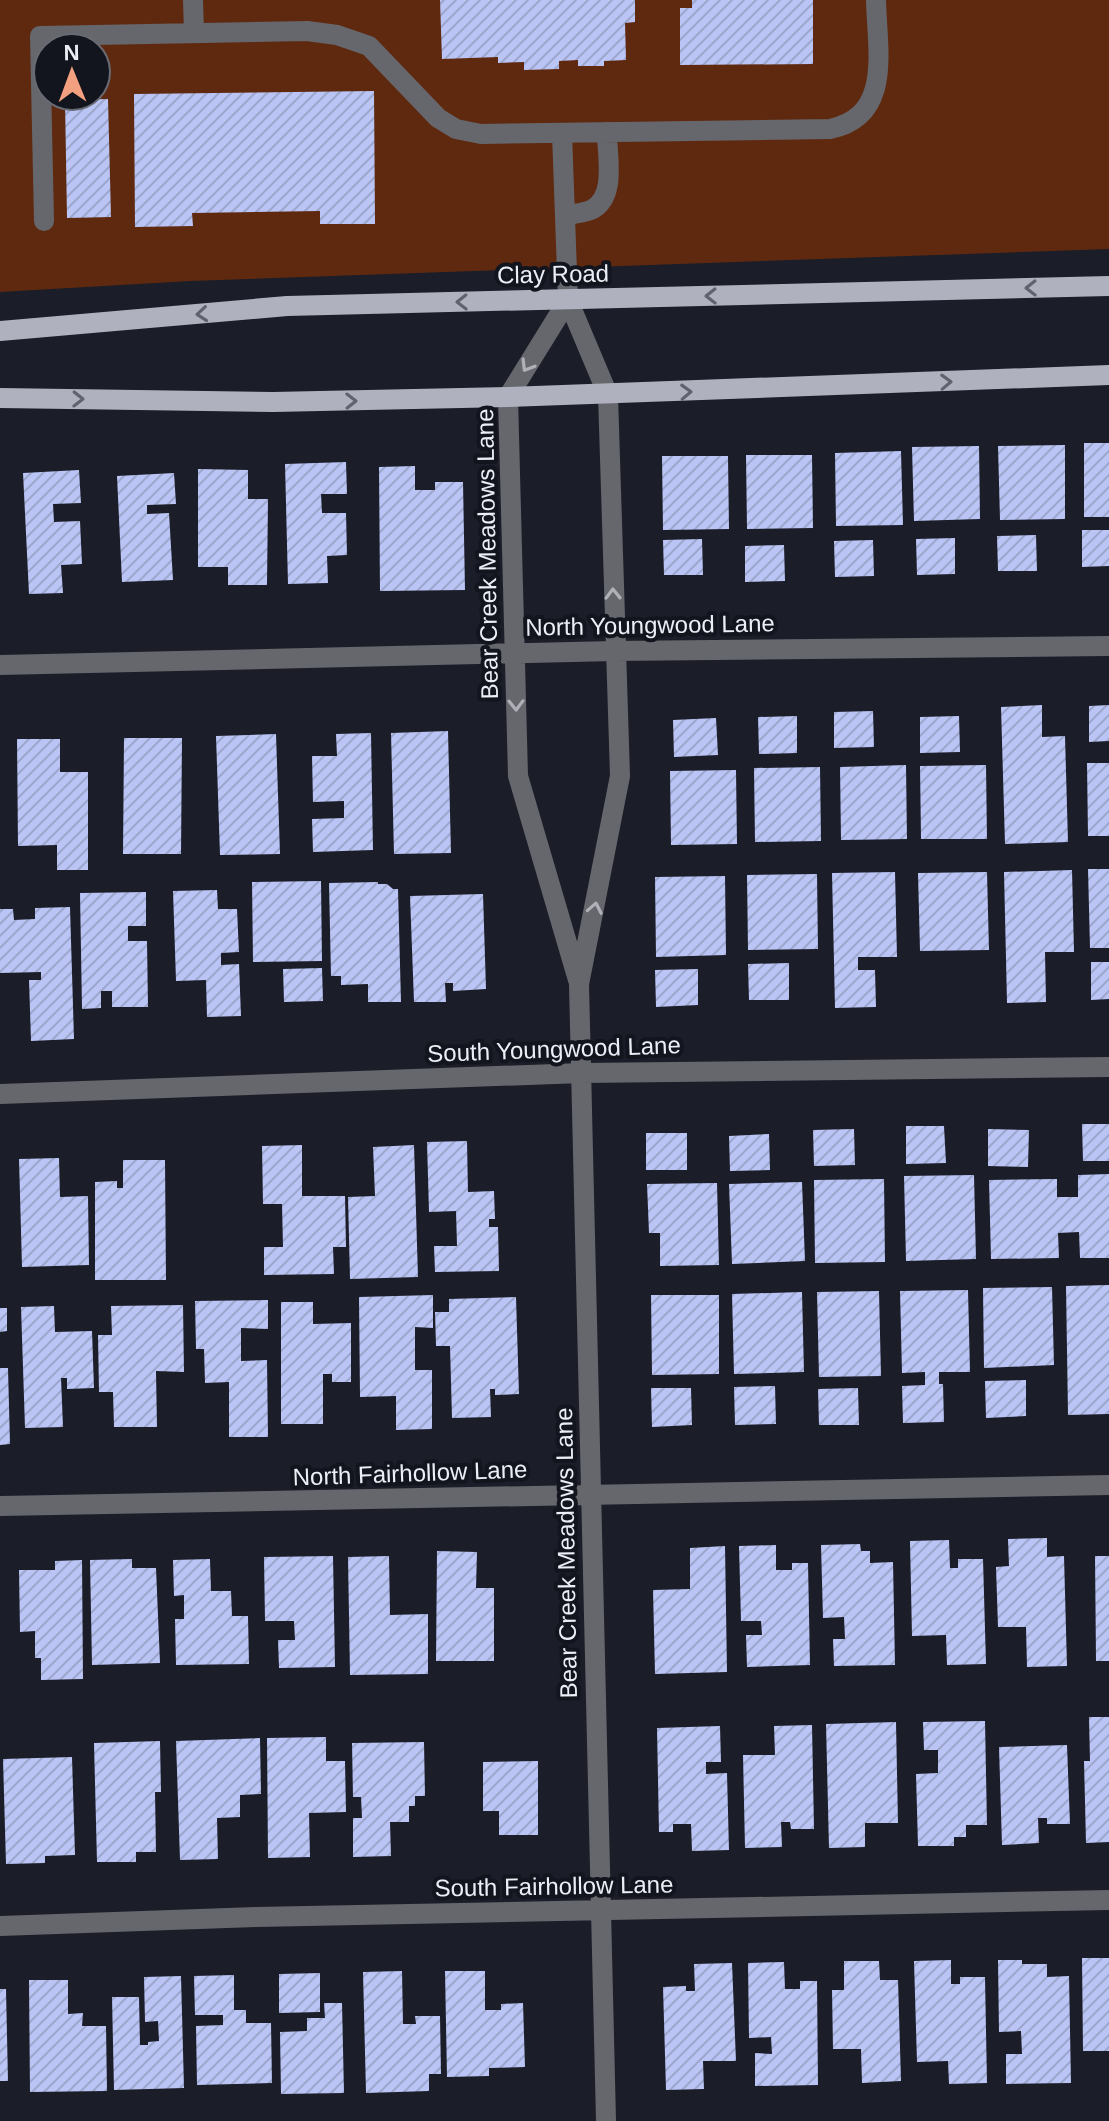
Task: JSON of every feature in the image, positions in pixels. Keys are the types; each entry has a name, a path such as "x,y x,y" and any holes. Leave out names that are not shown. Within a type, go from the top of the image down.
{"main road":[{"name":"Clay Road","path":"0,331 287,306 1109,286"},
{"path":"0,398 273,402 608,395 1109,375"}],"street":[{"path":"193,0 194,33"},
{"path":"44,221 40,36 307,31 337,35 369,46 438,118 456,129 481,134 830,129 848,125 863,115 874,98 877,73 876,0"},
{"path":"565,215 590,210 602,202 608,189 607,132"},
{"path":"562,133 568,300"},
{"name":"Bear Creek Meadows Lane","path":"568,300 608,395 620,776 579,984 606,2121"},
{"name":"Bear Creek Meadows Lane","path":"568,300 508,397 518,776 579,984"},
{"name":"North Youngwood Lane","path":"0,665 614,651 1109,646"},
{"name":"South Youngwood Lane","path":"0,1094 582,1073 1109,1067"},
{"name":"North Fairhollow Lane","path":"0,1506 1109,1485"},
{"name":"South Fairhollow Lane","path":"0,1926 271,1917 1109,1900"}],"shaded area":[{"path":"0,0 1109,0 1109,249 190,281 0,292"}],"building":[{"path":"440,0 635,0 635,22 625,23 626,60 604,61 604,66 578,66 578,60 559,61 559,69 524,70 524,62 498,63 498,57 442,59"},
{"path":"692,0 813,0 813,64 680,65 680,8 692,8"},
{"path":"374,91 375,224 320,224 320,211 192,213 193,226 135,227 134,94"},
{"path":"65,112 108,112 111,217 67,218"},
{"path":"1084,443 1109,443 1109,517 1084,517"},
{"path":"1065,445 1065,519 1000,520 998,446"},
{"path":"979,446 980,519 914,521 912,447"},
{"path":"901,451 903,525 836,526 835,453"},
{"path":"746,455 812,455 813,528 747,529"},
{"path":"662,456 728,456 729,529 663,530"},
{"path":"346,462 347,494 321,494 322,513 346,513 347,555 327,556 328,583 288,584 285,464"},
{"path":"415,466 415,490 435,490 435,482 463,482 465,590 380,591 379,467"},
{"path":"198,469 248,470 248,499 268,499 267,585 228,585 228,567 198,567"},
{"path":"79,470 81,503 53,504 54,522 80,521 82,564 61,565 63,593 29,594 23,473"},
{"path":"174,473 176,504 147,505 147,514 169,513 173,580 122,582 117,476"},
{"path":"1082,530 1109,530 1109,566 1082,567"},
{"path":"1036,535 1037,571 998,571 997,536"},
{"path":"955,538 955,574 917,575 916,539"},
{"path":"702,539 703,575 664,575 663,540"},
{"path":"873,540 874,576 835,577 834,541"},
{"path":"784,545 785,581 745,582 745,546"},
{"path":"1042,705 1042,737 1065,736 1068,842 1005,844 1001,707"},
{"path":"1109,705 1109,741 1089,742 1089,706"},
{"path":"873,711 874,747 834,748 834,712"},
{"path":"797,716 797,753 759,754 758,717"},
{"path":"959,716 960,752 920,753 920,717"},
{"path":"716,718 718,755 674,757 673,720"},
{"path":"448,731 451,853 394,854 391,733"},
{"path":"371,733 373,850 313,852 312,819 344,818 344,801 313,802 312,756 337,756 336,734"},
{"path":"276,734 280,854 220,855 216,736"},
{"path":"124,738 182,738 181,854 123,854"},
{"path":"17,739 60,739 60,772 88,772 88,870 57,870 57,845 18,846"},
{"path":"1087,763 1109,763 1109,836 1088,836"},
{"path":"906,765 907,839 841,840 840,767"},
{"path":"986,765 987,839 921,839 920,766"},
{"path":"820,767 821,841 755,842 754,768"},
{"path":"736,770 737,844 671,845 670,771"},
{"path":"1088,869 1109,869 1109,948 1090,948"},
{"path":"1072,870 1074,952 1045,952 1046,1002 1007,1003 1004,872"},
{"path":"895,872 897,957 858,957 858,970 875,970 876,1007 835,1008 832,873"},
{"path":"987,872 989,950 920,951 918,873"},
{"path":"817,874 818,949 748,950 747,875"},
{"path":"725,876 726,955 656,957 655,877"},
{"path":"321,881 322,961 253,962 252,882"},
{"path":"378,882 398,889 401,1002 368,1002 368,984 341,985 341,976 331,976 329,883"},
{"path":"217,890 218,909 237,909 239,952 221,953 221,965 239,964 241,1016 207,1017 206,980 176,981 173,891"},
{"path":"146,892 146,926 128,926 128,941 147,941 148,1007 112,1007 112,991 101,991 101,1008 82,1009 80,893"},
{"path":"483,894 486,989 453,991 453,983 445,983 446,1002 414,1002 410,896"},
{"path":"70,907 74,1039 31,1041 29,980 41,980 41,972 0,973 0,909 13,909 14,920 35,919 35,908"},
{"path":"1091,962 1109,962 1109,999 1091,1000"},
{"path":"789,963 789,1000 749,1000 748,964"},
{"path":"322,968 323,1001 284,1002 283,969"},
{"path":"698,969 698,1005 656,1007 655,970"},
{"path":"1082,1124 1109,1124 1109,1161 1083,1161"},
{"path":"906,1126 944,1126 946,1163 906,1164"},
{"path":"854,1129 855,1165 814,1166 813,1130"},
{"path":"988,1129 1029,1130 1028,1167 988,1166"},
{"path":"646,1133 687,1133 687,1170 646,1170"},
{"path":"769,1134 770,1170 730,1171 729,1136"},
{"path":"467,1141 468,1192 494,1191 495,1219 489,1219 489,1227 498,1227 499,1271 435,1272 434,1246 457,1246 456,1211 429,1212 427,1142"},
{"path":"302,1145 302,1196 345,1196 346,1247 333,1247 334,1274 264,1275 264,1247 283,1247 282,1204 263,1204 262,1146"},
{"path":"414,1145 418,1277 350,1279 348,1197 375,1196 373,1147"},
{"path":"59,1158 60,1197 88,1196 89,1265 22,1267 19,1159"},
{"path":"123,1160 165,1160 166,1280 95,1280 95,1182 117,1181 117,1188 123,1188"},
{"path":"1109,1174 1109,1258 1080,1258 1079,1232 1058,1233 1059,1258 991,1259 989,1180 1057,1179 1057,1197 1078,1197 1078,1175"},
{"path":"974,1175 976,1259 906,1261 904,1176"},
{"path":"884,1179 885,1262 815,1263 814,1180"},
{"path":"802,1182 805,1261 732,1264 729,1184"},
{"path":"717,1183 719,1265 660,1266 660,1233 649,1233 647,1184"},
{"path":"1109,1285 1109,1414 1068,1415 1066,1286"},
{"path":"1052,1287 1054,1365 984,1368 983,1288"},
{"path":"968,1290 970,1372 939,1372 939,1384 943,1384 944,1422 903,1423 902,1386 925,1385 925,1372 902,1373 900,1291"},
{"path":"879,1291 881,1376 819,1377 817,1292"},
{"path":"802,1292 804,1372 734,1374 732,1294"},
{"path":"433,1295 433,1328 415,1327 415,1370 432,1370 432,1429 396,1430 396,1396 360,1397 359,1297"},
{"path":"651,1295 719,1295 719,1374 652,1375"},
{"path":"516,1297 519,1394 495,1395 495,1389 490,1389 491,1417 452,1418 450,1346 436,1346 435,1312 449,1312 449,1299"},
{"path":"268,1300 268,1329 241,1328 241,1361 267,1360 268,1437 229,1437 229,1382 205,1383 204,1349 196,1349 195,1301"},
{"path":"281,1302 313,1302 313,1324 351,1323 351,1382 332,1382 332,1374 323,1374 323,1424 281,1424"},
{"path":"183,1305 184,1372 156,1371 157,1427 114,1427 113,1392 99,1392 98,1335 112,1335 111,1306"},
{"path":"54,1306 55,1332 92,1331 94,1388 67,1389 67,1378 61,1378 63,1427 25,1428 21,1307"},
{"path":"0,1308 7,1308 7,1331 0,1332"},
{"path":"0,1368 8,1368 10,1444 0,1445"},
{"path":"1026,1380 1026,1416 986,1418 985,1381"},
{"path":"775,1386 776,1424 735,1425 734,1387"},
{"path":"651,1388 691,1388 692,1425 652,1427"},
{"path":"858,1388 859,1425 819,1425 818,1389"},
{"path":"1047,1538 1047,1557 1064,1556 1067,1666 1027,1667 1026,1627 998,1627 996,1567 1009,1566 1008,1539"},
{"path":"949,1540 950,1568 958,1568 958,1559 983,1559 986,1664 947,1665 946,1635 912,1636 910,1541"},
{"path":"860,1544 861,1551 870,1551 870,1563 893,1562 895,1665 834,1666 833,1639 845,1639 844,1617 823,1618 821,1545"},
{"path":"776,1545 776,1570 792,1570 792,1563 808,1563 810,1665 747,1667 746,1635 762,1635 761,1621 741,1621 739,1546"},
{"path":"725,1546 727,1672 655,1674 653,1590 690,1589 690,1548"},
{"path":"437,1551 477,1552 476,1588 494,1588 494,1661 436,1661"},
{"path":"333,1556 335,1667 279,1668 278,1640 295,1640 294,1621 265,1621 264,1557"},
{"path":"389,1556 390,1615 428,1614 428,1674 350,1675 348,1557"},
{"path":"1095,1556 1109,1556 1109,1661 1096,1661"},
{"path":"132,1559 132,1568 156,1568 160,1663 92,1665 90,1560"},
{"path":"210,1559 211,1591 231,1591 232,1616 248,1616 249,1664 176,1665 175,1619 184,1619 184,1595 174,1596 173,1560"},
{"path":"82,1560 83,1679 41,1680 41,1658 35,1658 35,1631 20,1632 19,1570 55,1570 55,1561"},
{"path":"1089,1717 1109,1717 1109,1842 1086,1843 1084,1761 1090,1761"},
{"path":"985,1721 987,1825 966,1825 966,1837 954,1837 954,1846 918,1846 916,1774 938,1773 938,1750 924,1750 923,1722"},
{"path":"896,1722 898,1823 865,1823 865,1847 829,1848 826,1724"},
{"path":"812,1725 814,1829 791,1829 790,1822 781,1822 782,1847 745,1848 743,1755 775,1755 774,1726"},
{"path":"720,1726 721,1762 706,1762 706,1774 727,1773 729,1850 692,1851 691,1824 673,1824 673,1832 659,1832 657,1728"},
{"path":"326,1737 326,1761 345,1761 346,1812 309,1813 310,1857 268,1858 267,1738"},
{"path":"260,1738 261,1794 240,1795 240,1817 217,1818 218,1859 180,1860 176,1741"},
{"path":"160,1741 161,1792 155,1792 156,1852 136,1852 136,1862 97,1862 94,1743"},
{"path":"424,1742 425,1796 415,1796 415,1806 409,1806 409,1822 390,1822 391,1856 353,1857 353,1818 362,1818 361,1797 353,1797 352,1743"},
{"path":"1067,1745 1070,1824 1047,1824 1047,1818 1038,1818 1039,1843 1002,1845 999,1747"},
{"path":"72,1757 75,1855 45,1856 45,1863 6,1864 3,1759"},
{"path":"538,1761 538,1835 499,1835 499,1811 483,1811 483,1762"},
{"path":"1082,1958 1109,1958 1109,2051 1083,2051"},
{"path":"951,1960 951,1984 960,1984 960,1977 985,1977 987,2083 949,2084 948,2061 917,2062 914,1961"},
{"path":"998,1960 1047,1964 1047,1977 1069,1976 1071,2083 1006,2084 1006,2054 1022,2054 1021,2031 999,2032"},
{"path":"844,1961 879,1961 880,1980 898,1980 901,2081 862,2083 861,2049 833,2049 832,1990 844,1990"},
{"path":"784,1962 785,1989 800,1989 800,1981 817,1981 818,2085 755,2086 755,2053 772,2054 771,2037 749,2038 748,1963"},
{"path":"732,1963 736,2061 703,2061 704,2089 666,2090 663,1987 686,1986 686,1991 695,1991 694,1964"},
{"path":"402,1971 403,2024 416,2024 415,2016 440,2016 441,2074 429,2074 429,2091 366,2093 363,1972"},
{"path":"445,1971 485,1971 485,2010 501,2010 501,2004 523,2003 525,2067 489,2068 489,2076 447,2077"},
{"path":"320,1973 320,2012 279,2013 279,1974"},
{"path":"234,1975 234,2010 246,2010 246,2023 271,2023 272,2083 197,2085 196,2026 223,2025 223,2015 195,2015 194,1976"},
{"path":"181,1976 184,2088 114,2090 112,1997 139,1997 140,2045 148,2045 148,2042 159,2041 158,2021 145,2022 144,1977"},
{"path":"29,1980 68,1980 68,2014 83,2013 82,2026 106,2026 107,2091 30,2092"},
{"path":"0,1989 6,1989 8,2081 0,2081"},
{"path":"324,2003 342,2003 344,2093 281,2094 280,2032 307,2031 307,2018 325,2018"}]}
